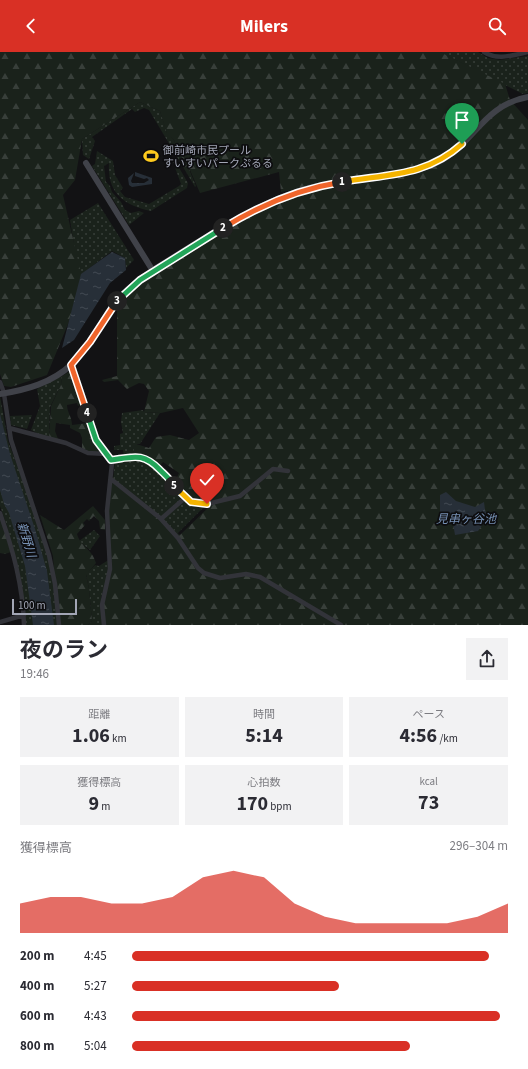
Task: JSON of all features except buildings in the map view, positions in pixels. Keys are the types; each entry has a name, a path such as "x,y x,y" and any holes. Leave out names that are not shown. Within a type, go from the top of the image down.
{"main road":[{"path":"3,394 37,386 55,377 71,365 90,342 118,300 140,280 258,208 293,193 321,185 413,171 439,161 462,144 494,111 512,101 528,97"},
{"path":"86,163 153,271"}],"street":[{"path":"484,52 492,57 499,58 528,52"},
{"path":"71,365 96,440 111,460 112,466 107,511 110,569 102,605 104,625"},
{"path":"0,382 9,428 20,470 37,515 49,555 55,584 59,625"},
{"path":"9,428 66,443 88,453 106,454"},
{"path":"111,460 137,457 151,461 191,502 207,504 240,496 273,469 288,470"},
{"path":"111,479 162,519 178,538 193,563 204,573 220,578 246,574 260,577 341,625"},
{"path":"162,519 186,497"},
{"path":"0,513 17,566 24,625"},
{"path":"0,622 24,615"},
{"path":"8,619 9,625"}],"green space":[{"path":"0,52 440,52 505,84 510,100 528,120 528,625 104,625 102,605 110,565 108,514 110,485 114,481 180,535 213,503 191,502 173,486 179,473 163,462 159,467 153,460 132,455 136,444 149,448 156,437 170,435 189,440 199,433 183,408 161,413 144,412 149,391 144,384 139,383 127,389 118,380 104,382 102,380 117,376 117,309 139,284 219,232 276,200 324,184 281,192 279,172 200,193 190,170 177,150 174,140 167,134 160,111 140,102 82,139 75,180 63,195 82,278 68,324 47,375 11,387 4,386 0,374","holes":["446,154 442,159 409,172 412,169"]},
{"path":"440,52 478,52 488,58 500,60 528,56 528,93 523,94"},
{"path":"140,102 160,111 167,133 174,140 177,150 189,169 196,186 195,187 149,110 144,108 135,112 132,109 92,137 95,141 89,159 83,155 82,139"},
{"path":"97,151 113,161 115,175 123,188 120,191 125,197 149,204 179,186 181,184 173,162 175,161 188,183 187,188 151,211 133,205 119,196 114,190 111,182 109,163 104,166 106,182 125,210 131,213 139,211 144,213 129,225 92,166 95,164"},
{"path":"98,203 134,260 126,268 125,258 112,251 79,276 70,220"},
{"path":"72,370 82,404 78,406 77,403 67,405 72,425 88,423 102,453 87,452 82,448 82,438 80,433 70,428 70,425 56,423 55,431 58,439 49,439 51,406 61,385 62,376"},
{"path":"62,376 61,385 50,407 49,440 31,430 40,406 37,389"},
{"path":"0,396 8,441 41,528 55,582 58,625 23,625 20,581 7,526 0,506"},
{"path":"143,410 144,412 160,413 140,444 137,444 132,455 124,456 123,450 114,450 114,446 120,445 120,434 123,433 121,422 122,413"},
{"path":"32,415 27,429 11,425 10,416"},
{"path":"142,458 153,466 173,486 207,504 177,534 113,481 115,461"},
{"path":"93,506 105,520 105,530 100,529 99,521 94,516 89,521 87,519 83,523 85,525 77,534 96,563 86,575 92,621 88,625 58,625 53,556 40,515 64,530"},
{"path":"0,517 11,552 5,554 0,553"},
{"path":"94,530 100,536 90,550 79,541"},
{"path":"110,559 109,571 101,598 104,625 88,625 92,621 86,574 95,565 99,566"}],"water":[{"path":"135,172 152,178 152,184 132,187 129,185 128,178 134,173 131,181 132,183 144,183 149,180 147,178 144,179 135,176"},
{"path":"112,252 125,258 126,270 110,283 74,340 62,348 81,274"},
{"name":"新野川","path":"0,414 10,454 35,529 47,571 54,625 33,625 25,566 9,513 4,504 0,490"},
{"name":"見串ヶ谷池","path":"446,492 456,501 475,507 484,502 488,517 478,531 455,535 453,523 449,515 440,513 440,495"}],"place":[{"name":"御前崎市民プール すいすいパークぷるる","path":"151,156"}],"route":[{"path":"207,504 191,502 173,486 172,482 151,461 145,458 137,457 111,460 104,453 96,440 82,394 71,365 90,342 112,307 127,291 153,271 229,224 258,208 301,190 321,185 382,177 425,168 452,153 462,144"}]}
